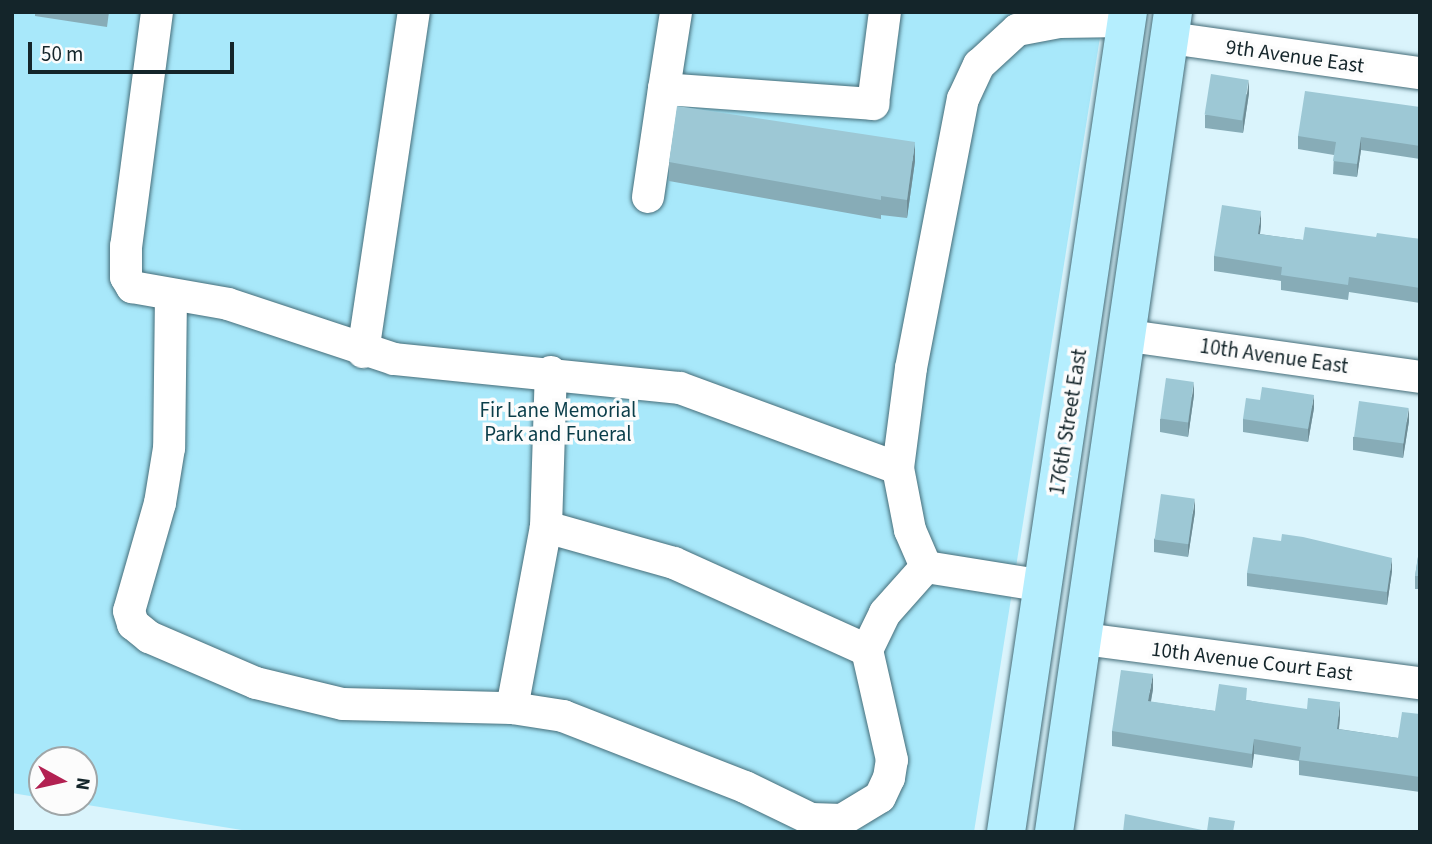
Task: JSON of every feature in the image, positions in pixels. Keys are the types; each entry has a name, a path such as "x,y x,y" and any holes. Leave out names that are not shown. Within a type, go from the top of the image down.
{"main road":[{"name":"176th Street East","path":"1006,832 1127,17"},
{"path":"1054,832 1129,336 1172,25"}],"street":[{"path":"157,12 125,262 132,287 228,304 363,352 415,363 551,372 691,391 898,468"},
{"path":"363,352 414,12"},
{"path":"648,197 676,12"},
{"path":"664,89 873,104 886,12"},
{"path":"926,567 907,518 898,468 911,368 970,81 992,49 1017,30 1059,22 1127,17"},
{"name":"9th Avenue East","path":"1172,25 1420,73"},
{"path":"171,295 169,447 160,503 131,594 133,624 149,637 232,674 325,701 512,708 574,719 745,787 811,819 842,820 880,797 892,760 867,650 885,613 926,567"},
{"name":"10th Avenue East","path":"1129,336 1420,377"},
{"path":"512,708 546,527 551,372"},
{"path":"546,527 674,563 867,650"},
{"path":"926,567 1044,586"},
{"name":"10th Avenue Court East","path":"1084,639 1420,683"}],"green space":[{"name":"Fir Lane Memorial Park and Funeral","path":"12,12 1104,12 974,832 254,832 98,807 98,746 28,746 28,796 12,793"}],"building":[{"path":"1211,74 1249,80 1242,120 1205,114"},
{"path":"1305,91 1420,107 1420,146 1361,137 1357,164 1333,161 1336,142 1298,136"},
{"path":"677,106 915,142 907,200 881,196 881,200 669,162"},
{"path":"1222,205 1261,211 1258,234 1303,240 1305,227 1376,237 1377,233 1420,239 1420,288 1349,277 1348,285 1281,275 1282,267 1214,256"},
{"path":"1166,378 1194,382 1188,422 1160,419"},
{"path":"1262,387 1314,395 1308,429 1243,419 1246,398 1260,400"},
{"path":"1359,401 1409,408 1404,444 1354,437"},
{"path":"1161,494 1195,499 1188,544 1155,540"},
{"path":"1282,534 1392,558 1387,592 1247,573 1253,537 1281,541"},
{"path":"1420,544 1420,576 1415,576"},
{"path":"1121,670 1153,674 1148,701 1215,711 1219,684 1247,688 1246,700 1307,709 1308,698 1340,702 1337,729 1398,738 1402,712 1420,714 1420,777 1299,760 1301,747 1254,739 1252,754 1112,731"},
{"path":"1125,814 1207,831 1209,817 1235,821 1233,832 1123,832"}]}
